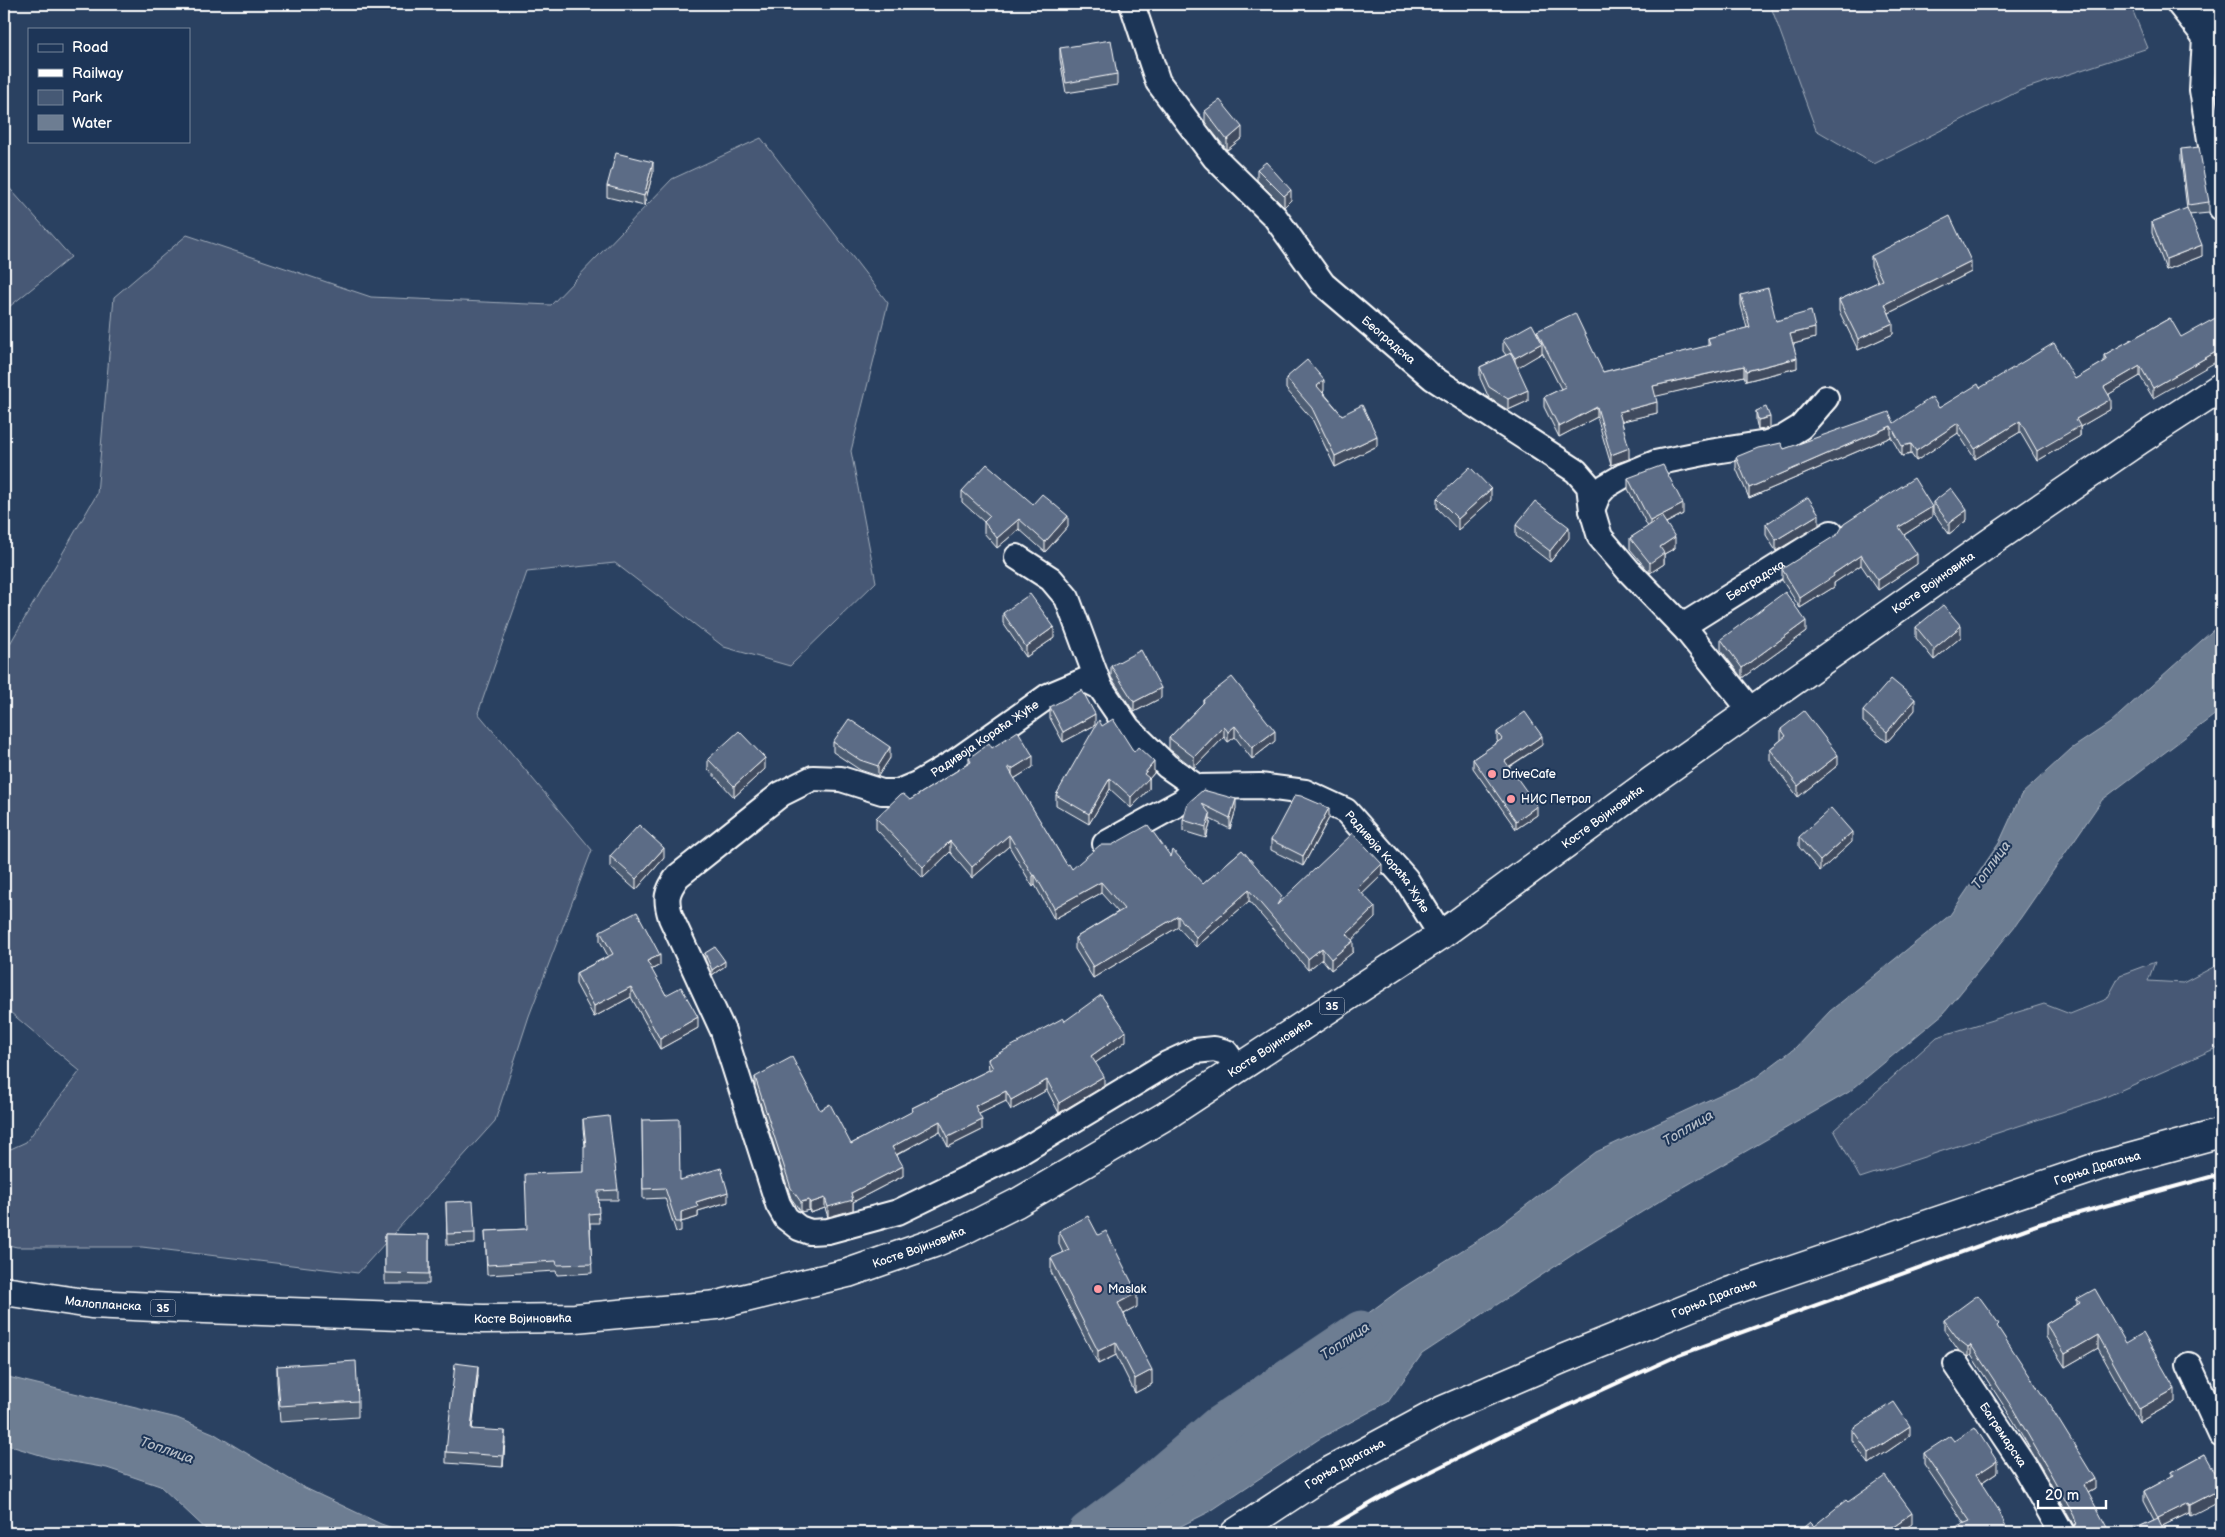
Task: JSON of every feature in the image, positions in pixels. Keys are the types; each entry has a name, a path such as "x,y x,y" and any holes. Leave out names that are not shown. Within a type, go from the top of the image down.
{"main road":[{"name":"Косте Војиновића","path":"324,1312 483,1319 575,1318 717,1305 825,1279 934,1243 987,1219 1167,1115 1441,935 1751,711 2086,476 2221,387"},
{"name":"Горња Драгања","path":"1236,1533 1326,1473 1443,1410 1572,1355 1764,1280 2100,1166 2221,1132"},
{"name":"Малопланска","path":"4,1291 91,1304 324,1312"}],"street":[{"name":"Београдска","path":"1132,4 1158,82 1215,158 1275,217 1323,284 1433,378 1576,471 1589,486 1592,510 1600,537 1628,570 1687,631 1751,711"},
{"path":"2179,4 2205,37"},
{"path":"2219,4 2211,16 2205,37 2202,90 2221,208"},
{"path":"1592,510 1598,495 1606,486 1654,463 1767,443 1783,438 1801,427 1826,398"},
{"name":"Београдска","path":"1687,631 1686,626 1689,622 1831,533"},
{"path":"1017,557 1051,579 1066,598 1100,687 1128,728 1167,766 1197,787 1184,801 1105,844"},
{"name":"Радивоја Кораћа Жуће","path":"1100,687 1086,680 1048,696 956,761 917,784 898,792 882,792 841,779 813,778 781,794 678,876 671,886 666,901 671,918 723,1031 778,1204 786,1218 798,1228 810,1232 828,1231 898,1212 1019,1153 1167,1064 1195,1051 1214,1049 1226,1052 1237,1068"},
{"name":"Радивоја Кораћа Жуће","path":"1197,787 1260,786 1304,792 1346,811 1406,879 1441,935"},
{"name":"Багремарска","path":"1956,1364 2024,1466 2062,1533"},
{"path":"2189,1366 2221,1435"}],"green space":[{"path":"1770,4 2130,4 2148,48 2021,90 1874,164 1816,130"},
{"path":"761,138 888,303 851,451 876,582 790,666 724,647 615,563 527,572 478,713 592,850 529,1016 495,1121 358,1273 142,1247 17,1247 4,1244 4,1152 26,1142 80,1071 4,1007 4,654 97,494 114,297 187,235 371,297 551,305 672,179"},
{"path":"4,182 71,257 4,311"},
{"path":"2155,962 2148,981 2183,983 2221,963 2221,1046 2101,1099 1860,1178 1834,1130 1937,1037 2044,1004 2070,1014 2107,999 2120,975"}],"water":[{"path":"2221,623 2221,710 2102,800 2015,926 1944,1013 1849,1092 1668,1196 1580,1250 1422,1354 1388,1402 1319,1439 1209,1512 1167,1533 1067,1533 1089,1516 1131,1475 1179,1466 1233,1430 1300,1378 1340,1334 1401,1289 1494,1230 1596,1152 1754,1079 1795,1048 1830,1011 1950,915 1999,843 2021,795 2071,749 2110,723"},
{"path":"4,1376 177,1418 213,1433 301,1486 381,1524 407,1533 210,1533 160,1486 107,1468 50,1458 4,1444"},
{"path":"684,1528 767,1533 663,1533"}],"building":[{"path":"1111,40 1117,74 1066,83 1060,48"},
{"path":"1220,100 1242,127 1227,140 1205,111"},
{"path":"2199,147 2209,202 2188,205 2181,149"},
{"path":"616,153 653,162 644,196 607,186"},
{"path":"1266,162 1291,190 1284,196 1257,169"},
{"path":"2187,208 2202,245 2166,259 2152,222"},
{"path":"1950,216 1971,261 1885,304 1893,323 1858,339 1839,300 1882,280 1871,256"},
{"path":"1768,288 1776,321 1811,311 1815,328 1790,334 1797,358 1746,371 1744,366 1653,386 1657,402 1619,412 1629,448 1611,455 1597,407 1559,427 1544,397 1565,387 1537,331 1575,313 1603,372 1710,345 1708,338 1750,327 1741,295"},
{"path":"2221,315 2221,349 2153,388 2140,366 2104,387 2111,399 2076,419 2080,426 2037,451 2020,421 1975,449 1958,423 1916,451 1911,444 1902,446 1891,426 1749,488 1736,457 1758,448 1781,443 1784,449 1889,412 1894,423 1932,397 1939,408 1978,384 1980,388 2054,343 2075,379 2107,360 2104,355 2170,318 2181,337"},
{"path":"1532,324 1542,343 1515,358 1503,340"},
{"path":"1511,353 1528,390 1508,399 1489,387 1480,367"},
{"path":"1307,360 1324,380 1317,386 1342,415 1362,405 1377,436 1335,456 1312,408 1286,378"},
{"path":"1766,407 1770,417 1758,420 1756,411"},
{"path":"987,464 1033,504 1042,494 1068,516 1045,542 1019,519 997,538 984,522 990,516 962,491"},
{"path":"1663,465 1683,504 1650,521 1628,478"},
{"path":"1470,467 1491,489 1458,519 1437,498"},
{"path":"1914,478 1932,507 1899,527 1917,554 1878,580 1861,555 1833,574 1834,576 1800,598 1782,569 1838,534 1844,524"},
{"path":"1951,488 1967,510 1949,523 1933,502"},
{"path":"1808,497 1819,514 1776,540 1766,524"},
{"path":"1535,501 1569,527 1550,551 1516,525"},
{"path":"1662,517 1675,537 1660,547 1664,553 1650,563 1630,538"},
{"path":"1785,592 1806,621 1742,668 1721,639"},
{"path":"1030,594 1054,627 1026,647 1003,613"},
{"path":"1943,605 1961,626 1934,649 1916,627"},
{"path":"1141,650 1161,688 1134,702 1111,666"},
{"path":"1232,677 1275,731 1252,748 1235,726 1228,732 1224,726 1194,757 1169,738 1204,702 1203,700"},
{"path":"1891,679 1915,699 1887,732 1863,711"},
{"path":"1082,690 1095,714 1063,732 1050,707"},
{"path":"1804,711 1838,755 1798,786 1770,749 1786,736 1781,729"},
{"path":"1525,712 1542,736 1505,761 1537,806 1516,821 1473,759 1502,739 1497,732"},
{"path":"849,719 890,747 878,766 860,760 833,742"},
{"path":"1113,719 1134,752 1138,747 1154,762 1144,774 1149,778 1131,797 1110,778 1089,814 1056,795 1099,720 1102,726"},
{"path":"739,731 765,758 734,786 708,759"},
{"path":"1018,731 1033,756 1012,769 1008,767 1067,865 1069,864 1072,869 1100,845 1112,845 1148,825 1171,857 1173,850 1203,884 1242,850 1282,896 1277,905 1353,833 1382,864 1357,888 1375,907 1347,934 1353,941 1331,959 1322,948 1308,959 1249,890 1196,937 1178,916 1093,967 1075,938 1124,909 1101,882 1054,908 1009,835 972,867 950,841 923,867 876,818 900,795 903,794 910,800 971,762 969,758 989,743 992,748"},
{"path":"1203,790 1236,799 1230,818 1202,804 1210,814 1206,827 1183,820 1188,803"},
{"path":"1295,795 1329,808 1303,856 1271,840"},
{"path":"1831,808 1852,832 1820,861 1799,837"},
{"path":"639,825 664,848 636,879 610,856"},
{"path":"637,912 660,955 647,961 666,995 681,987 698,1017 660,1039 631,987 594,1006 576,973 613,954 600,931"},
{"path":"715,947 725,961 712,970 705,953"},
{"path":"1101,995 1126,1031 1091,1056 1104,1076 1059,1103 1047,1080 1011,1100 1006,1091 975,1106 982,1120 948,1137 940,1121 892,1147 903,1166 851,1193 853,1200 828,1207 825,1198 810,1203 809,1200 801,1202 791,1188 755,1077 792,1057 820,1110 830,1104 851,1144 913,1111 912,1108 993,1068 988,1059 1063,1018 1065,1021"},
{"path":"609,1116 618,1190 598,1191 599,1213 589,1214 592,1264 557,1265 556,1261 487,1265 485,1231 527,1229 525,1174 584,1172 584,1146 586,1146 583,1119"},
{"path":"679,1119 680,1180 721,1168 728,1192 696,1202 698,1207 681,1212 681,1222 676,1222 665,1188 643,1189 642,1120"},
{"path":"473,1201 475,1233 447,1234 446,1202"},
{"path":"1088,1216 1098,1235 1106,1231 1137,1293 1118,1303 1152,1370 1135,1379 1116,1342 1098,1351 1051,1258 1069,1250 1059,1231"},
{"path":"385,1234 429,1235 429,1274 385,1273"},
{"path":"2095,1289 2126,1343 2143,1333 2175,1389 2139,1409 2098,1335 2065,1354 2046,1324 2080,1303 2077,1299"},
{"path":"1978,1295 1999,1324 1997,1326 2044,1396 2095,1479 2084,1485 2110,1533 2071,1533 2076,1523 2074,1516 2013,1409 1971,1345 1968,1347 1959,1340 1944,1320"},
{"path":"356,1361 358,1401 280,1406 277,1366"},
{"path":"455,1363 478,1366 471,1429 505,1431 503,1456 446,1452"},
{"path":"1894,1402 1910,1426 1869,1453 1852,1429"},
{"path":"1975,1427 1997,1461 1976,1475 1998,1509 2009,1533 1941,1533 1970,1521 1924,1453 1950,1436 1954,1441"},
{"path":"2205,1454 2221,1483 2221,1489 2190,1505 2189,1503 2158,1518 2144,1491 2174,1475 2172,1472"},
{"path":"1885,1476 1912,1513 1883,1533 1797,1533 1810,1522 1814,1526 1846,1500 1848,1502"},
{"path":"2158,1518 2165,1533 2128,1533 2128,1532"}],"waterway":[{"name":"Топлица","path":"1088,1533 1140,1494 1218,1427 1361,1331"}],"railway":[{"path":"1320,1533 1394,1490 1512,1431 1679,1355 2039,1224 2221,1174"}],"place":[{"name":"DriveCafe","path":"1492,774"},
{"name":"НИС Петрол","path":"1511,799"},
{"name":"Maslak","path":"1098,1289"}]}
